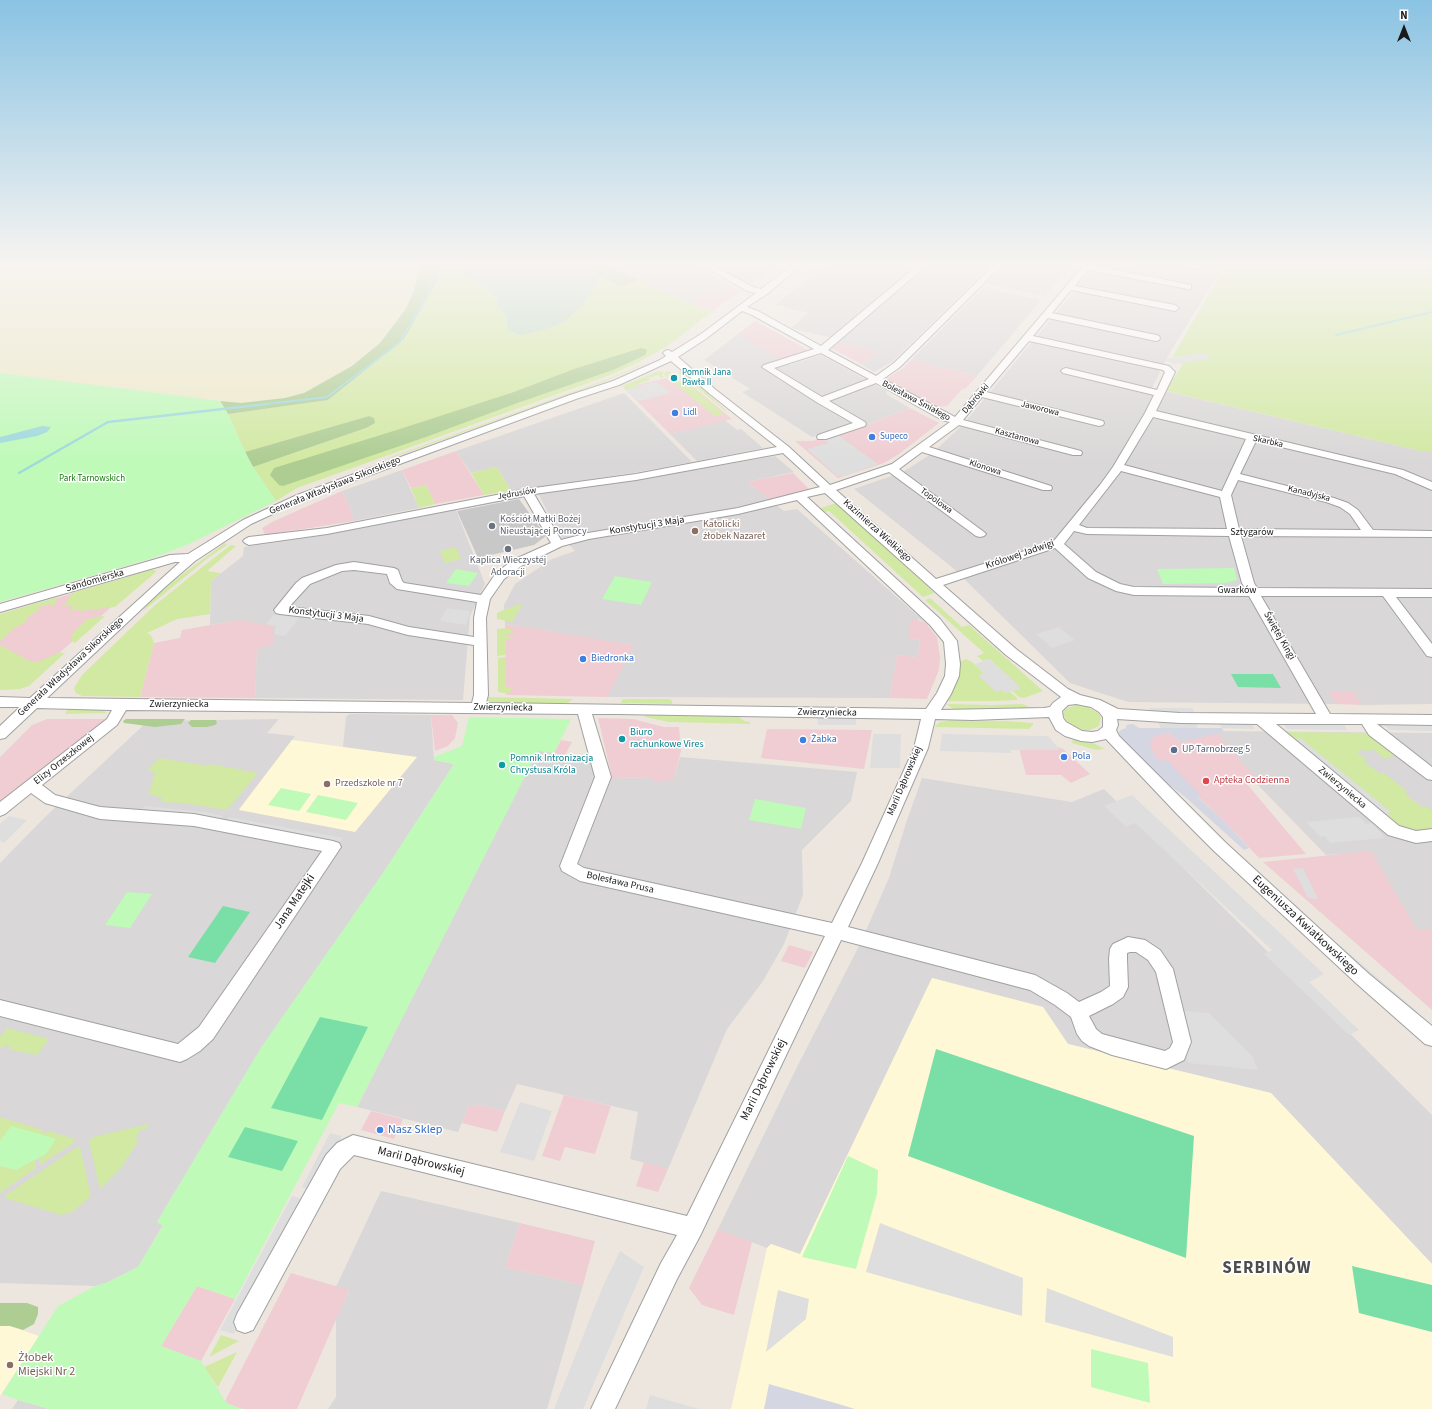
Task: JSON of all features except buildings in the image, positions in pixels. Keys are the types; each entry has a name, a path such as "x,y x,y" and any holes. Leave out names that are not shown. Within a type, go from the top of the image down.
{"street":[{"name":"Generała Władysława Sikorskiego","path":"572,397 675,354 703,331"},
{"name":"Generała Władysława Sikorskiego","path":"0,734 161,584 191,558 247,522 300,497 411,455 632,377 675,354 708,331"},
{"name":"Bolesława Śmiałego","path":"787,331 936,413 956,422"},
{"path":"822,437 861,424 767,367 821,350 831,344 846,331"},
{"path":"876,380 897,365 932,331"},
{"name":"Dąbrówki","path":"830,489 891,468 922,448 956,422 1034,331"},
{"path":"1123,331 1156,338"},
{"name":"Królowej Jadwigi","path":"936,583 1057,544 1072,527 1118,467 1150,413 1170,372 1166,368 1028,338"},
{"name":"Kazimierza Wielkiego","path":"675,354 740,413 785,449 801,465 936,583 1011,652"},
{"name":"Kazimierza Wielkiego","path":"632,377 666,366 692,368"},
{"path":"1066,371 1159,393"},
{"name":"Bolesława Śmiałego","path":"821,401 876,380"},
{"name":"Jaworowa","path":"981,394 1099,423"},
{"name":"Skarbka","path":"1150,413 1387,469 1411,476 1431,486"},
{"name":"Kasztanowa","path":"956,422 1077,453"},
{"path":"1118,467 1225,495 1252,438"},
{"name":"Klonowa","path":"922,448 1047,488"},
{"name":"Jędrusiów","path":"249,541 327,531 527,492 636,477 785,449"},
{"name":"Topolowa","path":"891,468 980,534"},
{"name":"Kanadyjska","path":"1235,476 1330,500 1344,505 1354,512 1370,534"},
{"name":"Konstytucji 3 Maja","path":"478,708 481,695 481,612 484,599 500,576 510,567 530,556 558,544 609,532 738,511 830,489"},
{"path":"527,492 558,544"},
{"name":"Świętej Kingi","path":"1225,495 1248,583 1326,719"},
{"name":"Marii Dąbrowskiej","path":"603,1409 669,1271 692,1228 870,863 920,748 930,715 944,694 951,678 953,664 950,641 935,622 800,497"},
{"name":"Sztygarów","path":"1072,527 1086,531 1432,534"},
{"name":"Gwarków","path":"1057,544 1092,575 1124,590 1432,593"},
{"name":"Sandomierska","path":"0,608 174,558 191,558"},
{"name":"Konstytucji 3 Maja","path":"480,642 408,631 369,620 280,610 306,581 340,568 354,566 390,571 394,573 396,583 401,586 484,599"},
{"path":"1387,593 1432,653"},
{"path":"1011,652 1063,692 1076,699 1095,703 1116,714 1180,718 1432,720"},
{"path":"1011,652 1046,690 1056,708 1056,719 1061,726 1070,732 1081,736 1092,737 1102,735 1110,727 1121,722 1180,718"},
{"path":"1056,708 1064,701 1076,699"},
{"name":"Zwierzyniecka","path":"0,702 122,705 586,709 930,715 1044,713 1056,708"},
{"name":"Elizy Orzeszkowej","path":"0,810 112,722 122,705"},
{"name":"Bolesława Prusa","path":"586,709 585,716 603,777 568,866 584,875 836,932"},
{"path":"1104,709 1110,716 1110,727"},
{"name":"Zwierzyniecka","path":"973,715 1050,722 1061,726"},
{"name":"Zwierzyniecka","path":"1261,719 1394,831 1416,837 1432,835"},
{"path":"1366,720 1374,731 1432,775"},
{"name":"Eugeniusza Kwiatkowskiego","path":"1110,727 1112,739 1182,810 1363,980 1432,1038"},
{"name":"Eugeniusza Kwiatkowskiego","path":"1092,737 1107,746 1182,810"},
{"name":"Jana Matejki","path":"0,1008 180,1053 193,1045 206,1033 333,847 194,820 100,814 50,799 32,786"},
{"path":"836,932 1035,983 1062,999 1078,1012 1084,1028 1089,1035 1096,1040 1112,1046 1166,1060 1177,1054 1181,1047 1182,1042 1164,969 1154,955 1139,945 1128,944 1119,949 1119,988 1117,991 1107,998 1078,1012"},
{"name":"Marii Dąbrowskiej","path":"245,1322 334,1162 344,1150 353,1145 692,1228"}],"shaded area":[{"path":"0,331 389,331 380,343 352,366 304,393 285,398 241,403 0,373"},
{"path":"742,331 773,331 808,350 780,360 738,334"},
{"path":"802,331 924,331 892,362 874,372 861,364 880,352 838,342 840,340"},
{"path":"940,331 1015,331 977,376 911,360"},
{"path":"1041,331 1183,331 1169,354 1152,388 1421,451 1432,451 1432,704 1362,705 1353,691 1329,691 1336,704 1128,702 1070,683 953,568 854,489 903,472 931,454 965,422"},
{"path":"738,334 790,365 821,355 887,391 886,394 910,408 865,425 812,437 742,392 750,389 704,360"},
{"path":"838,342 880,352 861,364 831,348"},
{"path":"1204,353 1212,358 1173,364 1165,360 1168,358"},
{"path":"911,360 977,376 965,389 962,389 947,406 938,407 886,379 903,368"},
{"path":"666,378 672,383 689,383 732,419 670,434 624,388"},
{"path":"656,381 670,393 639,401 625,390"},
{"path":"624,393 692,462 632,473 511,491 497,467 471,473 456,451"},
{"path":"910,408 939,423 899,454 884,463 838,478 795,441 812,441 837,436"},
{"path":"725,420 737,430 741,429 763,448 697,461 670,434"},
{"path":"839,436 878,464 843,476 837,476 807,449 829,443 824,440"},
{"path":"456,451 484,495 435,504 426,485 411,488 402,470"},
{"path":"775,456 794,472 747,482 784,511 797,509 925,622 918,619 908,638 920,640 918,657 897,655 890,698 607,697 633,645 505,624 504,605 515,584 552,559 575,551 559,534 539,495 456,510 485,584 470,616 463,700 255,698 257,647 239,620 210,625 211,581 243,556 244,547 312,537 516,497 619,483"},
{"path":"402,470 419,508 354,521 342,491"},
{"path":"793,473 810,490 770,500 747,482"},
{"path":"342,491 354,521 265,535 262,528 274,521"},
{"path":"519,499 546,536 534,545 478,558 457,511"},
{"path":"141,574 145,577 30,679 0,657 0,627 14,610"},
{"path":"447,608 470,611 466,625 439,621"},
{"path":"273,615 300,617 285,636 274,634 276,626 266,624"},
{"path":"911,619 925,622 937,637 940,657 939,670 927,699 890,698 897,655 918,657 920,640 908,638"},
{"path":"239,620 273,626 274,644 257,648 255,698 140,697 154,643 180,638 182,630"},
{"path":"505,624 634,645 607,697 506,695"},
{"path":"1059,627 1075,640 1052,648 1036,634"},
{"path":"990,659 1021,688 1006,693 1002,690 996,692 978,675 984,673 975,664"},
{"path":"1328,691 1354,691 1362,705 1336,704"},
{"path":"1149,708 1192,708 1195,714 1152,713"},
{"path":"349,714 431,715 434,760 454,764 383,873 261,1048 157,1222 163,1225 138,1267 106,1283 95,1286 0,1283 0,863 44,818 148,721 279,719 267,733 295,736 239,809 417,758 343,747 346,717"},
{"path":"431,715 452,715 458,723 455,738 448,746 435,751"},
{"path":"598,718 633,719 664,727 679,727 681,751 673,780 654,782 652,778 612,777"},
{"path":"817,718 856,718 856,725 818,725"},
{"path":"47,719 106,719 0,804 0,757 32,725"},
{"path":"1195,722 1198,728 1161,728 1158,723"},
{"path":"1219,723 1252,723 1254,729 1222,728"},
{"path":"1133,724 1139,728 1222,728 1224,732 1181,742 1178,738 1175,739 1171,733 1159,735 1151,739 1150,747 1154,755 1161,761 1167,760 1201,795 1198,797 1224,821 1249,848 1244,850 1184,796 1148,769 1121,740 1119,732 1126,728 1126,725"},
{"path":"1284,724 1344,724 1347,730 1287,729"},
{"path":"1384,724 1432,725 1432,731 1389,730"},
{"path":"767,729 872,730 864,769 761,758"},
{"path":"1215,731 1432,733 1432,930 1417,930 1371,852 1326,855 1254,781 1257,781"},
{"path":"1215,731 1257,780 1247,784 1306,854 1259,858 1224,821 1133,735"},
{"path":"873,734 901,734 900,768 870,768"},
{"path":"942,734 1048,736 1060,750 1011,750 1011,753 940,751"},
{"path":"1300,738 1391,812 1382,816 1291,741"},
{"name":"Przedszkole nr 7","path":"292,740 417,757 355,832 239,810"},
{"path":"561,740 572,742 565,755 554,753"},
{"path":"1058,747 1063,749 1090,774 1071,783 1061,775 1026,775 1019,748"},
{"path":"538,750 594,760 599,775 612,777 673,780 680,757 857,772 851,801 802,850 803,895 784,944 763,981 727,1029 668,1169 630,1159 638,1112 517,1084 505,1111 479,1105 469,1106 458,1132 357,1107"},
{"path":"922,778 1072,802 1104,789 1432,1115 1432,1264 1271,1093 1068,1044 1043,1007 932,978 800,1255 771,1244 767,1248 718,1229 795,1071 860,944 889,878"},
{"path":"1132,795 1324,974 1309,982 1359,1030 1349,1035 1264,954 1272,950 1135,823 1126,827 1104,806"},
{"path":"144,806 206,812 223,816 218,822 140,813"},
{"path":"9,816 27,820 4,843 0,841 0,824"},
{"path":"229,817 343,838 339,844 225,822"},
{"path":"1360,817 1366,824 1372,823 1385,838 1330,843 1325,836 1320,837 1306,822"},
{"path":"1371,851 1417,930 1432,930 1432,1010 1263,862"},
{"path":"1303,868 1318,899 1308,898 1293,869"},
{"path":"1333,940 1417,1011 1416,1018 1328,942"},
{"path":"789,945 813,952 805,968 781,961"},
{"path":"932,978 1043,1007 1068,1044 1271,1093 1432,1264 1432,1409 731,1409 767,1248 771,1244 800,1254"},
{"path":"1178,1010 1209,1013 1253,1057 1258,1070 1188,1063"},
{"path":"564,1095 611,1106 595,1154 565,1147 560,1161 542,1156"},
{"path":"520,1102 552,1111 534,1161 500,1152"},
{"path":"479,1105 505,1111 497,1132 462,1123 469,1106"},
{"path":"371,1111 403,1119 394,1139 361,1130"},
{"path":"330,1133 342,1136 313,1191 302,1187"},
{"path":"644,1162 668,1169 658,1192 636,1186"},
{"path":"381,1191 520,1223 505,1267 583,1285 547,1409 328,1409 336,1397 336,1319 349,1291 336,1287"},
{"path":"292,1196 305,1200 234,1334 220,1330"},
{"path":"520,1223 595,1241 583,1285 505,1267"},
{"path":"880,1223 1023,1278 1022,1316 866,1272"},
{"path":"718,1229 752,1242 734,1315 702,1305 689,1288"},
{"path":"620,1251 644,1267 583,1409 554,1409 603,1286"},
{"path":"291,1273 349,1290 297,1409 242,1409 228,1404 225,1401"},
{"path":"197,1286 235,1299 201,1361 161,1346"},
{"path":"1047,1288 1173,1337 1173,1357 1045,1322"},
{"path":"778,1290 809,1299 806,1319 766,1352"},
{"name":"Żłobek Miejski Nr 2","path":"0,1326 10,1326 39,1336 0,1396"},
{"path":"769,1384 842,1405 855,1409 764,1409"},
{"path":"650,1395 699,1409 646,1409"},
{"path":"18,1400 49,1409 12,1409"}],"green space":[{"path":"389,331 409,331 404,339 328,400 228,414 220,401 241,403 285,398 304,393 352,366 380,343"},
{"path":"409,331 687,331 666,347 613,374 297,488 276,501 253,467 366,428 369,416 245,452 228,414 328,400 404,339"},
{"path":"510,331 541,331 540,331 520,335"},
{"path":"1188,331 1432,331 1432,451 1421,451 1166,391 1182,365 1173,356"},
{"path":"641,348 646,349 647,351 645,355 613,370 283,486 279,485 270,475 274,468 514,392 574,369"},
{"path":"641,366 603,382 377,462 600,382"},
{"path":"681,370 703,387 711,397 727,411 725,411 678,372"},
{"path":"664,371 662,375 664,377 661,378 658,375 648,378 650,380 639,384 629,391 622,386 656,372"},
{"path":"666,371 672,372 668,375 668,378 671,380 688,383 724,414 715,416 664,375"},
{"name":"Park Tarnowskich","path":"0,373 220,401 228,414 253,467 276,501 189,544 153,558 0,602"},
{"path":"369,416 374,418 375,423 366,428 253,467 245,452"},
{"path":"497,467 511,491 484,495 471,473"},
{"path":"426,485 435,504 419,508 411,488"},
{"path":"836,503 935,593 923,597 829,511 822,513 818,509"},
{"path":"225,543 227,545 208,558 142,612 152,599 172,582"},
{"path":"231,545 236,546 207,571 221,573 211,581 210,614 177,619 147,633 151,635 154,643 140,697 82,696 76,693 74,688 82,675 154,606"},
{"path":"456,547 461,559 445,563 440,551"},
{"path":"1234,568 1237,580 1225,583 1163,584 1157,569"},
{"path":"456,569 478,573 469,586 446,583"},
{"path":"155,570 156,572 115,607 79,611 80,609 72,612 70,611 74,607 68,605 63,609 72,593"},
{"path":"615,576 652,582 641,605 602,599"},
{"path":"58,597 52,608 52,604 40,606 39,610 26,618 28,620 15,628 0,641 0,614"},
{"path":"930,598 962,627 969,625 1043,691 1024,698 1019,697 1012,691 1020,688 990,659 983,661 977,656 984,653 925,600"},
{"path":"520,604 522,605 512,622 497,619 497,613"},
{"path":"105,616 75,643 71,641 72,634 86,620"},
{"path":"508,628 515,634 507,634 506,636 513,638 505,640 506,655 497,656 497,629"},
{"path":"0,645 31,662 41,661 58,653 65,653 29,686 20,689 0,690"},
{"path":"506,657 506,687 515,687 511,689 509,694 498,692 498,658"},
{"path":"966,659 972,662 984,673 979,675 1006,693 1009,691 1017,698 1017,700 946,701 959,662"},
{"path":"1231,674 1273,674 1281,688 1238,687"},
{"path":"486,697 573,699 568,703 495,704 488,701"},
{"path":"624,699 670,699 672,704 621,703"},
{"path":"947,704 1022,704 1028,706 1029,710 954,710"},
{"path":"1077,705 1088,707 1098,713 1101,717 1099,726 1090,730 1084,730 1077,729 1067,722 1063,714 1064,711 1067,708"},
{"path":"67,710 103,710 107,713 65,714"},
{"path":"644,715 738,716 744,721 750,722 750,724 669,722 645,717"},
{"path":"469,717 571,719 554,753 538,751 357,1107 339,1103 235,1299 197,1286 161,1346 201,1361 225,1401 228,1404 242,1409 49,1409 2,1394 58,1306 95,1286 106,1283 138,1267 163,1226 157,1222 261,1048 383,873 454,764 434,760 434,757 462,746"},
{"path":"126,719 185,719 181,724 155,727 124,723 123,721"},
{"path":"191,720 216,720 217,723 207,727 192,727 188,723"},
{"path":"951,720 1004,721 1033,723 1033,725 1029,729 934,727 940,722"},
{"path":"1280,732 1369,733 1396,754 1385,759 1373,749 1367,752 1363,749 1357,752 1367,760 1364,762 1381,774 1384,773 1408,792 1405,794 1422,807 1425,806 1432,811 1432,831 1409,833 1382,816 1391,813"},
{"path":"1073,739 1093,743 1105,749 1096,750 1072,743"},
{"path":"159,758 208,766 210,764 258,773 227,810 184,803 160,802 163,798 149,794 154,776 156,774 148,769"},
{"path":"281,788 311,794 299,811 268,805"},
{"path":"318,795 358,803 346,820 306,812"},
{"path":"755,799 806,808 801,829 749,820"},
{"path":"127,892 152,894 130,928 105,925"},
{"path":"223,906 250,912 215,963 188,957"},
{"path":"320,1017 368,1027 322,1120 271,1108"},
{"path":"7,1028 49,1039 37,1055 8,1049 11,1046 6,1045 3,1048 0,1048 0,1037"},
{"path":"936,1049 1194,1136 1186,1258 908,1156"},
{"path":"0,1117 43,1130 42,1135 48,1131 75,1139 74,1143 41,1164 39,1163 39,1158 36,1159 36,1168 0,1193"},
{"path":"149,1124 145,1130 141,1129 135,1139 139,1140 120,1169 100,1189 89,1141 93,1137"},
{"path":"11,1126 56,1139 46,1154 16,1170 0,1166 0,1141"},
{"path":"245,1127 298,1141 282,1171 228,1157"},
{"path":"77,1147 80,1147 91,1196 72,1212 61,1215 5,1198 6,1195"},
{"path":"848,1156 878,1170 877,1194 856,1269 802,1257"},
{"path":"1352,1266 1432,1285 1432,1332 1359,1313"},
{"path":"0,1303 27,1303 38,1307 38,1314 34,1324 23,1330 10,1326 0,1326"},
{"path":"221,1335 239,1341 209,1357"},
{"path":"1091,1349 1148,1363 1150,1403 1091,1387"},
{"path":"237,1352 218,1387 204,1367"}],"water":[{"path":"42,426 51,427 47,432 37,436 0,443 0,437"}],"waterway":[{"path":"258,405 327,397 399,343 406,331"},
{"path":"1336,335 1354,331"},
{"path":"19,473 108,422 267,404"}],"place":[{"name":"Pomnik Jana Pawła II","path":"674,378"},
{"name":"Lidl","path":"675,413"},
{"name":"Supeco","path":"872,437"},
{"name":"Kościół Matki Bożej Nieustającej Pomocy","path":"492,526"},
{"name":"Katolicki żłobek Nazaret","path":"695,531"},
{"name":"Kaplica Wieczystej Adoracji","path":"508,549"},
{"name":"Biedronka","path":"583,659"},
{"name":"Biuro rachunkowe Vires","path":"622,739"},
{"name":"Żabka","path":"803,740"},
{"name":"UP Tarnobrzeg 5","path":"1174,750"},
{"name":"Pola","path":"1064,757"},
{"name":"Pomnik Intronizacja Chrystusa Króla","path":"502,765"},
{"name":"Apteka Codzienna","path":"1206,781"},
{"name":"Przedszkole nr 7","path":"327,784"},
{"name":"Nasz Sklep","path":"380,1130"},
{"name":"Żłobek Miejski Nr 2","path":"10,1365"}],"district":[{"name":"SERBINÓW","path":"1267,1269"}]}
